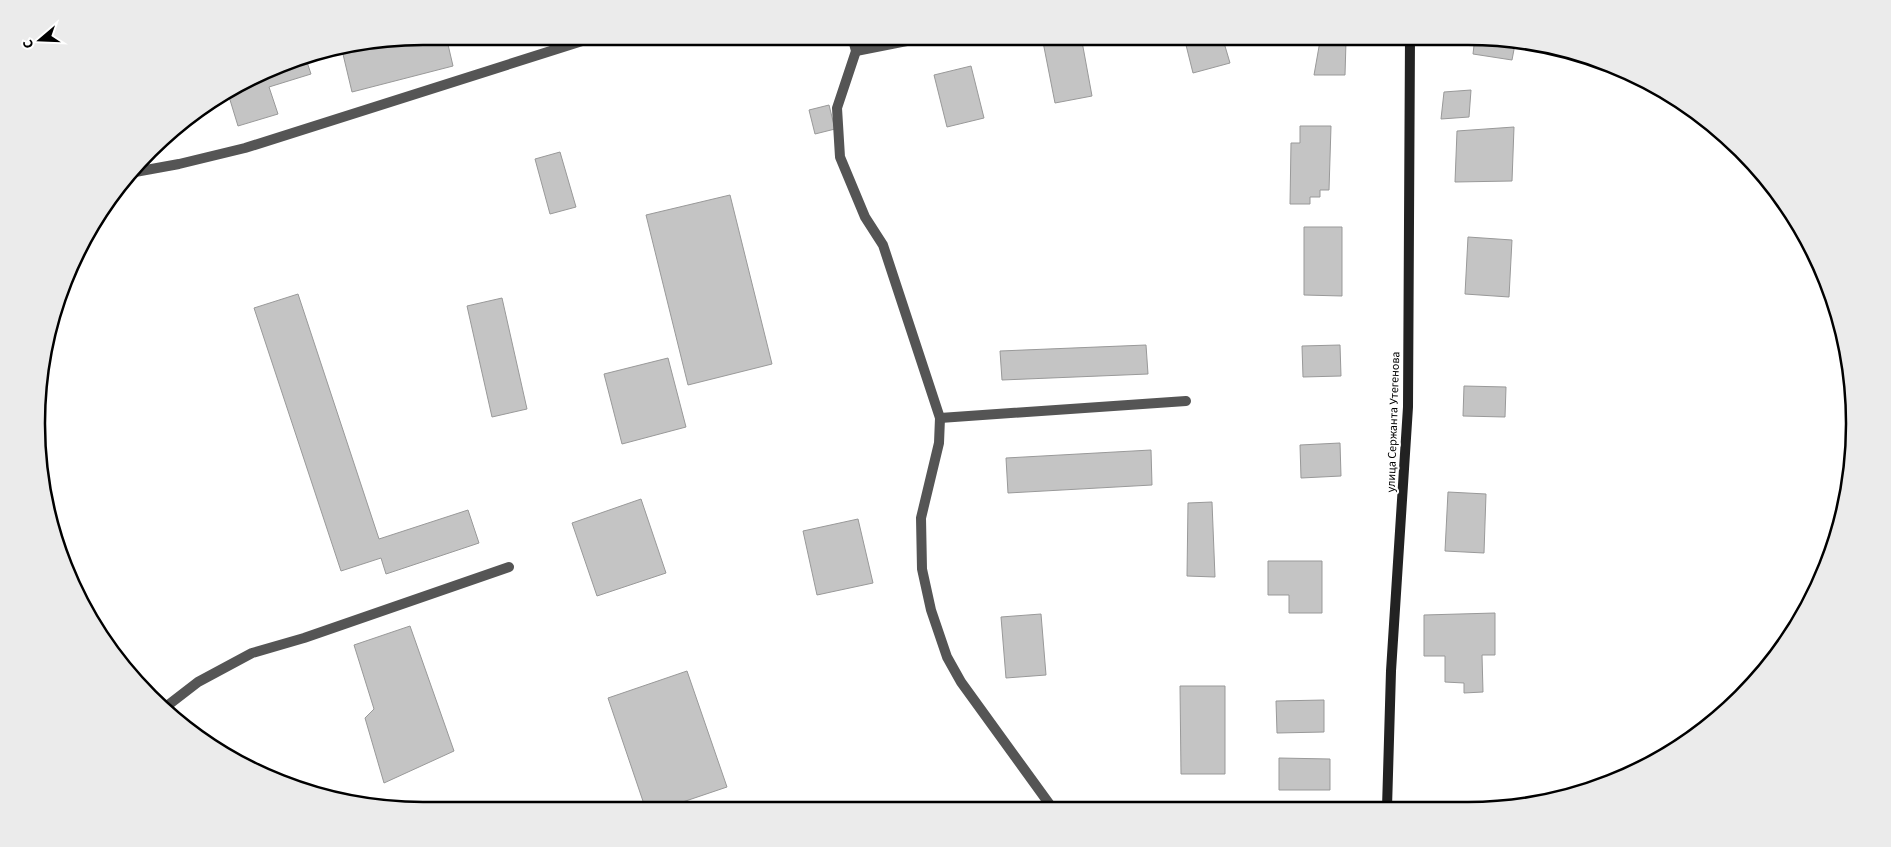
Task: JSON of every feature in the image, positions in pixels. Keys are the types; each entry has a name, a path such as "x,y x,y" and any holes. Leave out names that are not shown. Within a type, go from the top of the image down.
{"main road":[{"name":"улица Сержанта Утегенова","path":"1387,802 1391,671 1408,408 1410,45"}],"street":[{"path":"142,171 245,148 570,45"},
{"path":"854,45 856,51 837,108 840,157 866,217 883,246 940,418 939,444 921,518 922,569 931,610 947,657 961,682 1048,802"},
{"path":"856,51 886,45"},
{"path":"940,418 1186,401"},
{"path":"170,704 198,682 252,653 304,638 509,567"}],"building":[{"path":"448,45 453,66 352,92 343,54 374,48"},
{"path":"1044,45 1083,45 1092,96 1055,103"},
{"path":"1186,45 1225,45 1230,63 1193,73"},
{"path":"1319,45 1346,45 1345,75 1314,75"},
{"path":"1474,45 1514,48 1512,60 1473,54"},
{"path":"307,63 311,74 269,87 278,114 238,126 230,99 256,84"},
{"path":"971,66 984,118 947,127 934,75"},
{"path":"1471,90 1469,117 1441,119 1444,92"},
{"path":"829,105 835,129 815,134 809,110"},
{"path":"1300,126 1331,126 1329,190 1320,190 1320,197 1310,197 1310,204 1290,204 1291,143 1300,143"},
{"path":"1514,127 1512,181 1455,182 1457,131"},
{"path":"560,152 576,207 550,214 535,159"},
{"path":"730,195 772,364 688,385 646,215"},
{"path":"1304,227 1342,227 1342,296 1304,295"},
{"path":"1468,237 1512,240 1509,297 1465,294"},
{"path":"298,294 379,539 468,510 479,543 386,574 381,558 341,571 254,308"},
{"path":"502,298 527,409 492,417 467,306"},
{"path":"1146,345 1148,374 1002,380 1000,351"},
{"path":"1340,345 1341,376 1303,377 1302,346"},
{"path":"668,358 686,427 622,444 604,374"},
{"path":"1464,386 1506,387 1505,417 1463,416"},
{"path":"1340,443 1341,476 1301,478 1300,445"},
{"path":"1151,450 1152,485 1008,493 1006,458"},
{"path":"1448,492 1486,494 1484,553 1445,551"},
{"path":"641,499 666,573 597,596 572,523"},
{"path":"1212,502 1215,577 1187,576 1188,503"},
{"path":"858,519 873,583 817,595 803,531"},
{"path":"1268,561 1322,561 1322,613 1289,613 1289,595 1268,595"},
{"path":"1495,613 1495,655 1482,655 1483,692 1464,693 1464,683 1445,682 1445,656 1424,656 1424,615"},
{"path":"1041,614 1046,675 1006,678 1001,617"},
{"path":"410,626 454,751 384,783 365,718 374,709 354,645"},
{"path":"687,671 727,787 683,802 643,802 608,698"},
{"path":"1180,686 1225,686 1225,774 1181,774"},
{"path":"1324,700 1324,732 1277,733 1276,701"},
{"path":"1279,758 1330,759 1330,790 1279,790"}]}
